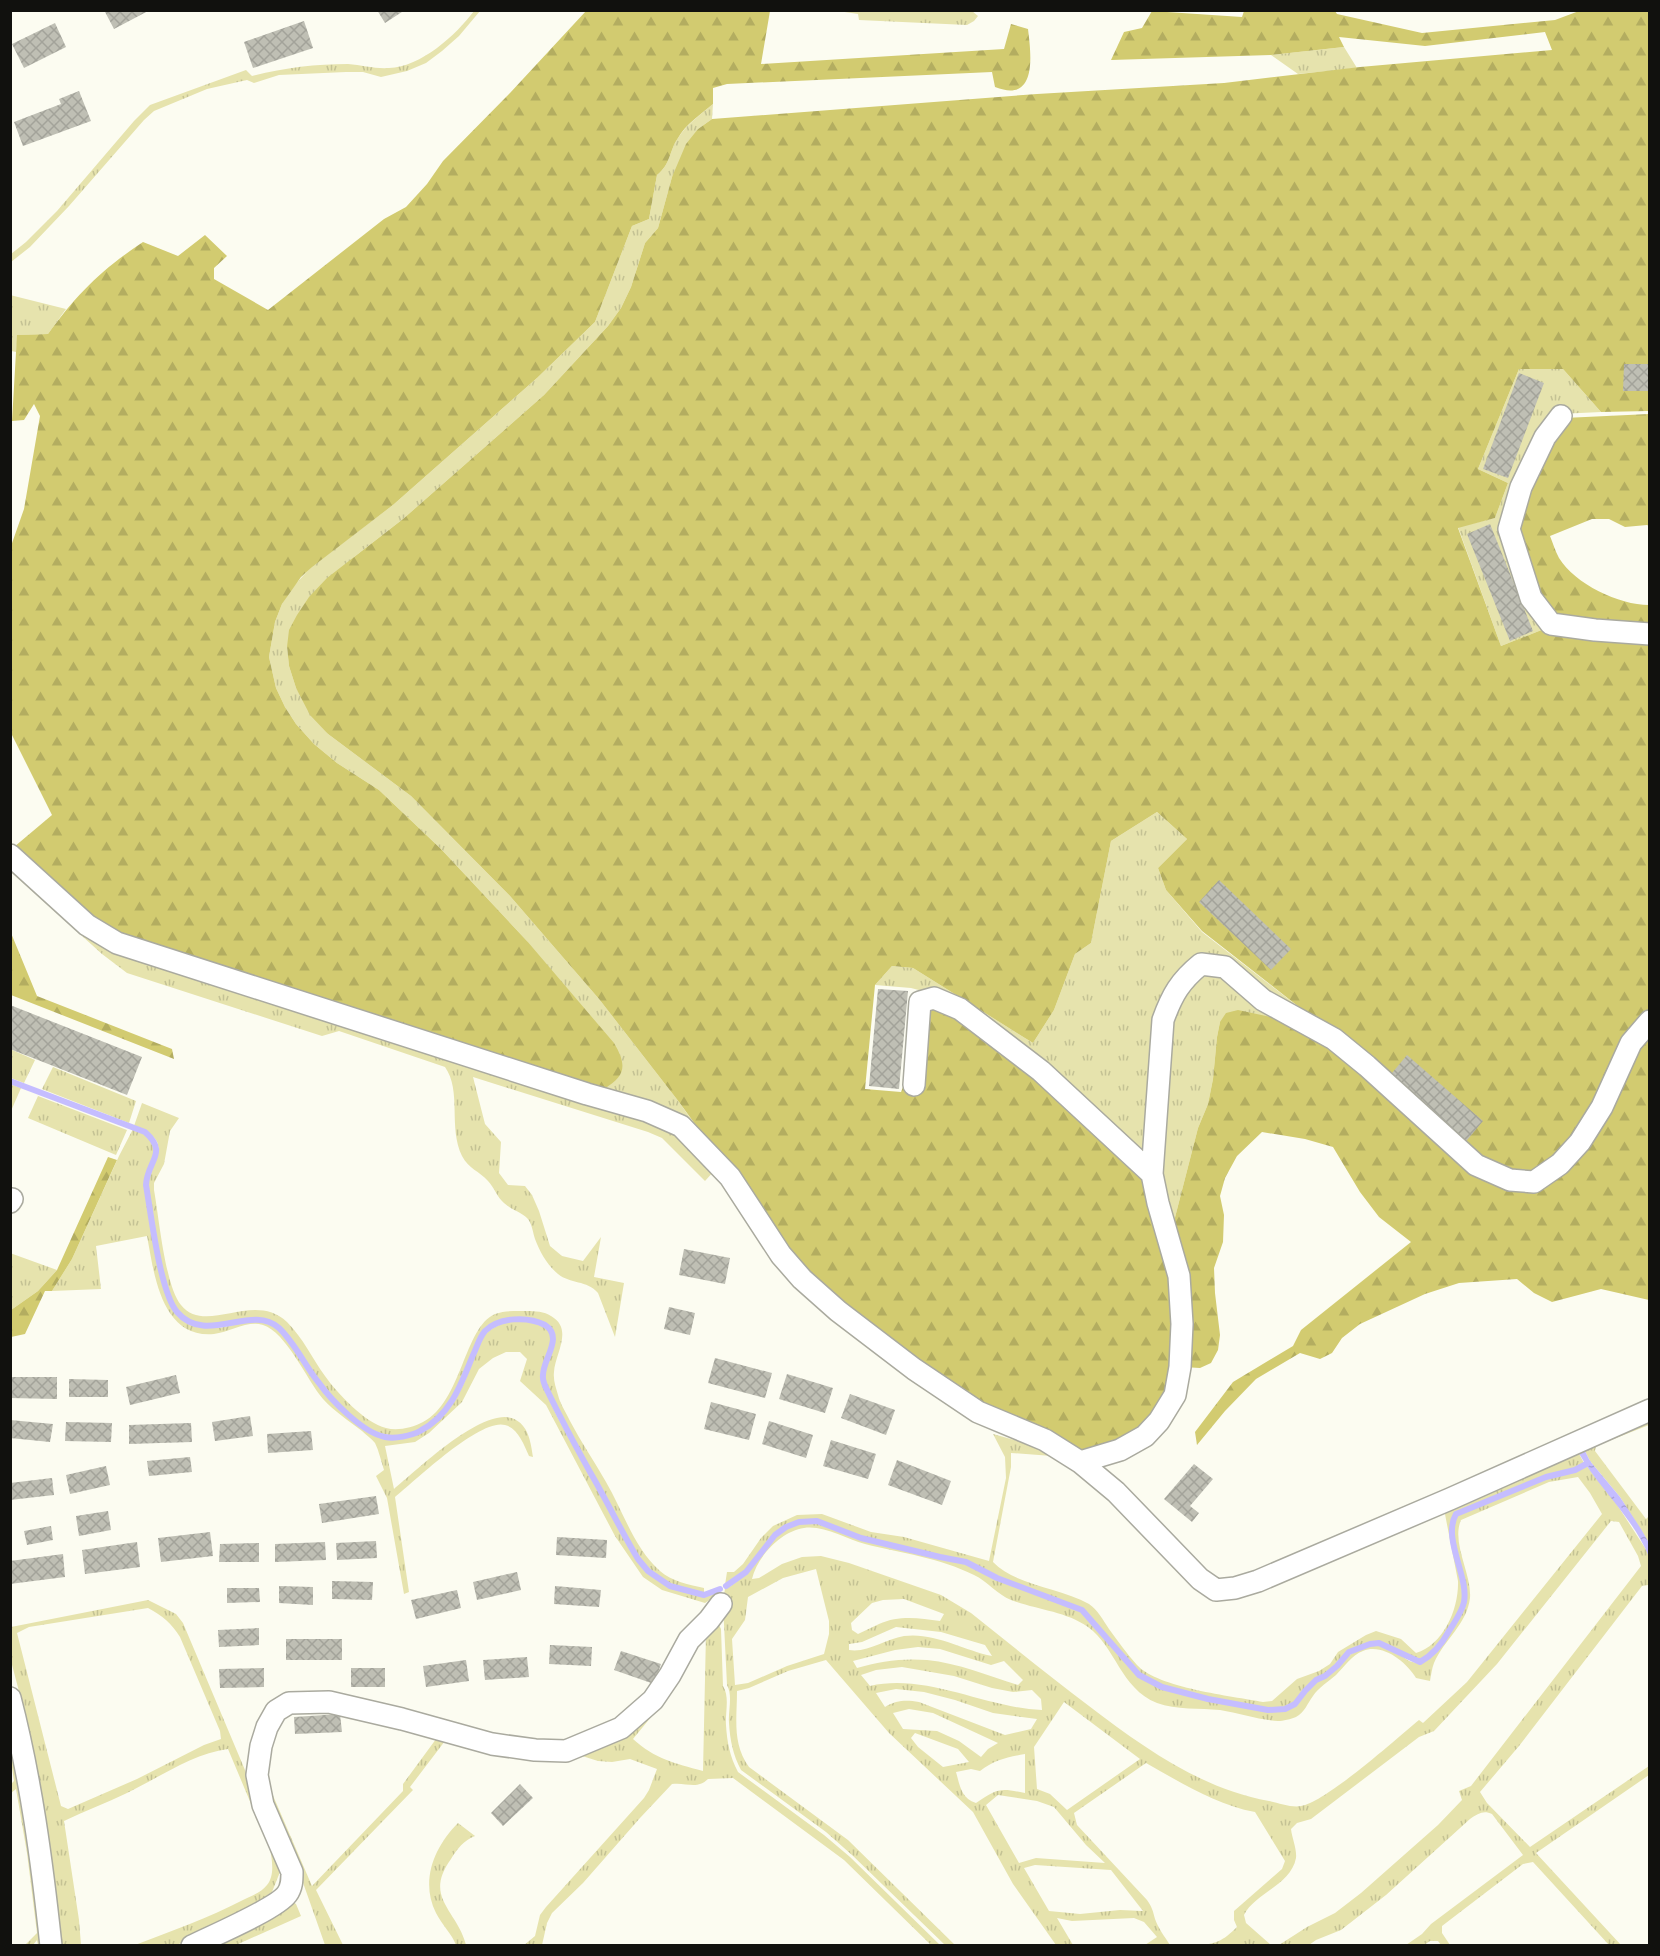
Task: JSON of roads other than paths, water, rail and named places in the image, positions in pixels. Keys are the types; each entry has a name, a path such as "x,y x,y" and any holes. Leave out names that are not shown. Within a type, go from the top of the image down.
{"street":[{"path":"1561,416 1545,437 1521,486 1509,529 1531,598 1551,624 1650,634"},
{"path":"10,855 87,925 117,943 646,1111 681,1126 730,1178 781,1255 802,1279 838,1311 914,1369 978,1412 1045,1440 1080,1462 1116,1492 1200,1579 1215,1590 1235,1588 1258,1581 1650,1410"},
{"path":"1080,1462 1120,1450 1145,1436 1159,1421 1175,1395 1180,1366 1182,1324 1179,1276 1152,1174 1163,1020 1171,999 1184,978 1201,964 1224,967 1263,1000 1335,1039 1476,1166 1510,1180 1534,1182 1560,1164 1580,1142 1602,1107 1631,1042 1650,1021"},
{"path":"914,1085 920,1002 934,998 960,1009 1041,1071 1152,1174"},
{"path":"192,1946 265,1910 286,1896 292,1883 292,1872 263,1804 257,1775 261,1746 267,1727 276,1711 289,1703 329,1702 492,1744 536,1750 566,1751 621,1728 653,1700 689,1640 721,1604"},
{"path":"10,1698 19,1730 32,1801 51,1946"}],"water":[{"path":"1584,1449 1590,1461 1620,1497 1641,1529 1649,1543 1649,1557 1634,1529 1578,1452"}],"waterway":[{"path":"10,1081 145,1132 152,1139 156,1152 146,1185 154,1233 161,1271 171,1302 177,1312 189,1321 201,1325 255,1320 268,1322 279,1328 331,1398 348,1415 376,1434 389,1438 408,1436 430,1425 439,1417 453,1399 481,1337 491,1326 514,1319 530,1320 545,1325 553,1336 553,1342 544,1369 544,1384 638,1559 648,1571 670,1586 704,1595 720,1589"},
{"path":"726,1586 746,1572 775,1535 786,1527 799,1522 817,1521 861,1538 966,1562 997,1578 1082,1610 1139,1675 1162,1687 1208,1699 1268,1710 1285,1709 1295,1704 1316,1680 1337,1666 1349,1652 1370,1644 1379,1643 1420,1662 1429,1656 1443,1640 1460,1613 1464,1602 1465,1592 1452,1534 1456,1514 1546,1477 1575,1470 1588,1463"}]}
